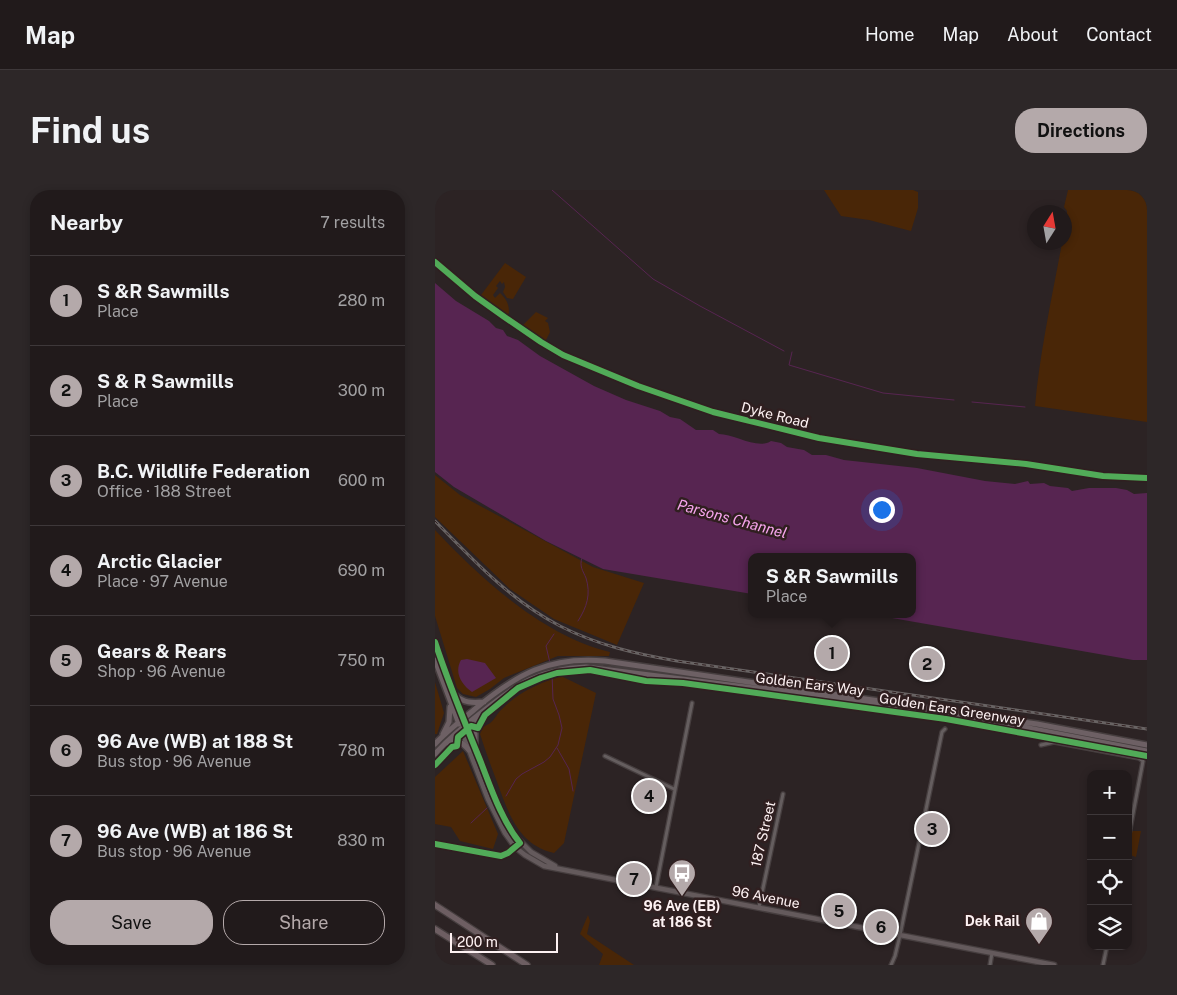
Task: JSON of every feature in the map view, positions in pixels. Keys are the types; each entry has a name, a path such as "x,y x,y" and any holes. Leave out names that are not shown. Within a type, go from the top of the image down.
{"highway":[{"path":"435,905 527,965"},
{"path":"435,929 492,965"}],"main road":[{"path":"435,642 451,695 449,722 437,742"},
{"path":"435,660 462,722 491,805 505,833 515,847"},
{"name":"Golden Ears Way","path":"437,742 506,684 525,674 546,666 570,661 605,661 1021,721 1147,745"},
{"name":"Golden Ears Way","path":"462,722 481,713 510,690 528,680 550,672 579,667 604,668 1003,723 1147,752"},
{"path":"451,695 468,703 484,702"},
{"path":"472,750 475,727 481,713"},
{"name":"Golden Ears Way","path":"435,754 461,729 462,722"},
{"path":"435,844 501,856 508,853 519,843 504,818 461,729"},
{"path":"443,745 458,741 472,750"},
{"name":"96 Avenue","path":"519,843 536,856 561,869"},
{"name":"96 Avenue","path":"515,847 544,866 1055,965"}],"street":[{"name":"Dyke Road","path":"435,262 475,296 563,355 638,386 713,412 819,438 917,454 1027,464 1103,476 1147,478"},
{"path":"656,887 692,703"},
{"path":"891,965 900,935 942,732 945,729"},
{"path":"1041,745 1055,742 1139,758 1143,761 1132,819"},
{"path":"605,756 674,789"},
{"name":"187 Street","path":"759,907 783,794"},
{"path":"1103,965 1106,950"},
{"path":"990,965 992,953"}],"shaded area":[{"path":"824,190 913,190 918,192 918,208 911,231 869,220 841,216"},
{"path":"1068,190 1147,190 1147,422 1035,406 1040,365 1061,250 1072,250 1072,205 1064,205"},
{"path":"505,263 526,277 513,299 507,298 503,292 504,282 502,284 500,281 496,286 498,288 493,295 495,298 500,293 506,300 509,310 507,316 478,296 481,295"},
{"path":"536,312 548,318 545,321 548,323 550,332 545,342 521,327"},
{"path":"435,475 460,495 593,567 644,583 617,645 554,619 510,589 435,517"},
{"path":"435,530 493,586 537,619 585,644 610,652 609,656 558,656 504,678 476,697 463,694 457,688 435,616"},
{"path":"593,663 606,664 789,690 748,686"},
{"path":"561,676 596,693 564,843 554,853 531,843 516,826 505,805 480,734 483,727 492,721 516,697 537,685"},
{"path":"435,682 444,713 437,734 435,734"},
{"path":"463,751 498,834 493,849 460,841 451,827 435,824 435,777"},
{"path":"1132,831 1141,831 1136,857 1132,856"},
{"path":"588,915 590,921 587,934 634,965 599,965 603,954 580,934"}],"water":[{"name":"Parsons Channel","path":"435,283 456,301 540,356 594,386 626,400 660,411 670,417 680,419 696,430 713,430 719,434 759,444 771,441 781,443 787,447 804,450 812,455 826,455 844,460 917,468 985,481 1015,484 1028,481 1030,484 1044,483 1050,486 1068,488 1072,491 1089,488 1116,488 1127,490 1134,494 1147,493 1147,660 1133,660 892,618 916,618 916,553 748,553 748,593 603,569 546,541 454,487 435,472"},
{"path":"467,659 485,663 496,678 472,692 462,682 458,669 461,660"}],"waterway":[{"path":"552,190 653,279 784,351"},
{"path":"792,352 789,365 883,393 954,400"},
{"path":"972,402 1025,407"},
{"path":"578,621 584,611 588,595 586,578 581,566 582,558"},
{"path":"550,663 546,646 554,634"},
{"path":"506,796 516,779 544,762 558,745 562,728 553,699 552,674"},
{"path":"557,748 569,769 573,791"},
{"path":"471,823 487,808"}],"railway":[{"path":"435,521 493,579 525,605 574,633 617,648 677,661 1147,729"}],"cycle path":[{"path":"435,262 475,296 563,355 638,386 713,412 819,438 917,454 1026,464 1103,476 1147,478"},
{"path":"435,642 456,701 497,803 507,824 520,843 501,856 435,844"},
{"name":"Golden Ears Greenway","path":"435,765 452,747 457,746 458,737 471,726 478,728 485,715 518,688 557,673 590,670 646,681 683,683 946,719 1147,756"}],"place":[{"name":"S &R Sawmills","path":"832,653"},
{"name":"S & R Sawmills","path":"927,664"},
{"name":"Arctic Glacier","path":"649,796"},
{"name":"B.C. Wildlife Federation","path":"932,829"},
{"name":"96 Ave (WB) at 186 St","path":"634,879"},
{"name":"96 Ave (EB) at 186 St","path":"682,897"},
{"name":"Gears & Rears","path":"839,911"},
{"name":"96 Ave (WB) at 188 St","path":"881,927"},
{"name":"Dek Rail","path":"1039,945"}]}
